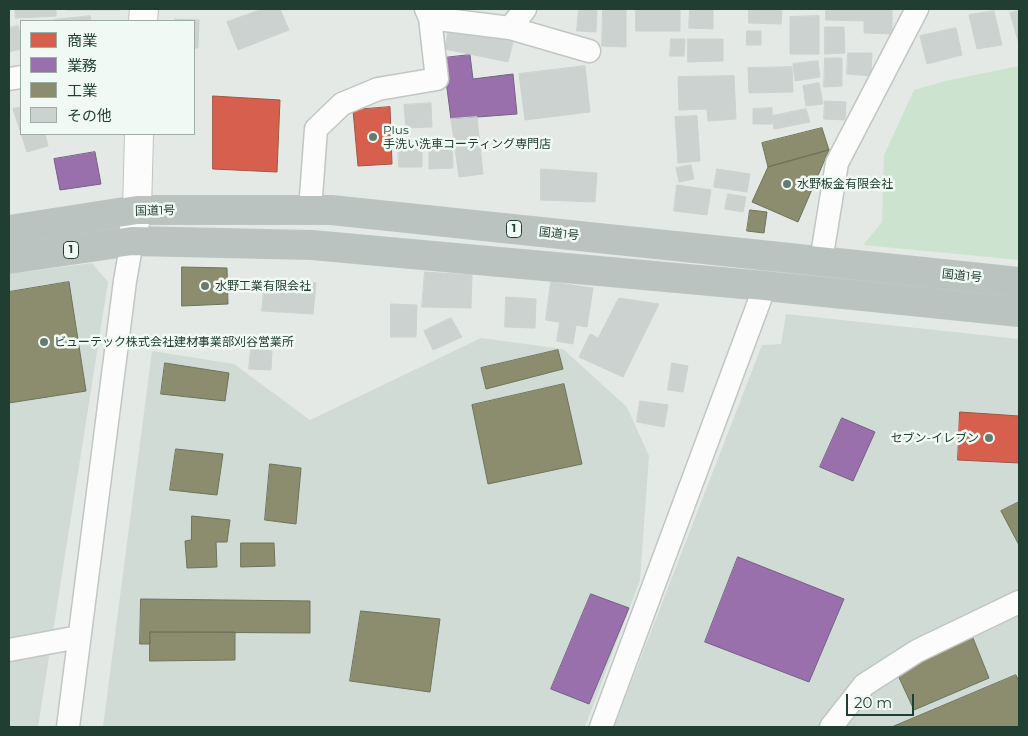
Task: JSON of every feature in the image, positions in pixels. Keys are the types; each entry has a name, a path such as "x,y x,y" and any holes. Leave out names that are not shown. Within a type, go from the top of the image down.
{"highway":[{"name":"国道1号","path":"9,230 137,210 331,210 1019,282"},
{"name":"1","path":"9,259 132,241 312,245 765,286 1019,312"}],"street":[{"path":"510,28 525,9"},
{"path":"821,261 837,163 917,9"},
{"path":"310,210 316,129 342,104 378,90 437,79 428,13 510,28 589,51"},
{"path":"68,727 125,281 137,210 139,135"},
{"path":"601,727 765,286"},
{"path":"831,727 864,685 917,651 1019,602"},
{"path":"9,650 79,637"}],"shaded area":[{"path":"92,263 108,282 38,727 9,727 9,274"},
{"path":"786,314 1019,339 1019,727 614,727 762,345 781,344"},
{"path":"481,338 563,349 627,407 649,456 640,580 585,727 103,727 152,351 234,364 310,420"}],"green space":[{"path":"1019,66 1019,260 863,245 882,222 884,155 914,90 945,81"}],"building: 商業":[{"path":"213,96 280,100 277,172 213,169"},
{"name":"Plus 手洗い洗車コーティング専門店","path":"390,107 392,164 358,166 353,110"},
{"name":"セブン-イレブン","path":"960,412 1019,416 1019,463 958,460"}],"building: 業務":[{"path":"470,55 473,79 513,74 517,114 451,119 443,58"},
{"path":"95,152 101,184 60,190 54,159"},
{"path":"842,418 875,432 853,481 820,467"},
{"path":"738,557 844,599 809,682 705,642"},
{"path":"591,594 629,608 589,704 551,689"}],"building: 工業":[{"path":"822,128 829,150 768,167 762,143"},
{"name":"水野板金有限会社","path":"829,150 798,222 752,202 768,167"},
{"path":"750,210 767,212 764,233 747,231"},
{"name":"水野工業有限会社","path":"182,267 227,268 228,304 182,306"},
{"name":"ビューテック株式会社建材事業部刈谷営業所","path":"69,282 86,391 9,403 9,292"},
{"path":"558,350 563,369 486,389 481,368"},
{"path":"165,363 229,373 225,401 161,394"},
{"path":"564,384 582,464 488,484 472,405"},
{"path":"176,449 223,454 217,495 170,490"},
{"path":"270,464 301,468 296,524 265,520"},
{"path":"1019,502 1019,545 1001,511"},
{"path":"192,516 230,520 227,542 216,542 217,567 187,568 185,541 191,540"},
{"path":"241,543 274,543 275,566 241,567"},
{"path":"141,599 310,601 310,633 150,632 150,644 140,644"},
{"path":"361,611 440,619 430,692 350,681"},
{"path":"150,632 235,632 235,660 150,661"},
{"path":"973,638 989,678 914,710 896,671"},
{"path":"1016,675 1019,682 1019,727 892,727"}],"building: その他":[{"path":"15,9 56,9 56,16 16,18"},
{"path":"120,9 120,10 66,10"},
{"path":"263,9 280,9 289,30 238,50 227,22"},
{"path":"579,9 597,9 596,32 577,31"},
{"path":"603,9 626,9 626,47 602,46"},
{"path":"636,9 680,9 680,31 636,31"},
{"path":"690,9 713,9 713,29 689,28"},
{"path":"749,9 782,9 781,24 749,23"},
{"path":"826,9 892,9 892,34 864,33 864,21 826,20"},
{"path":"994,11 1002,45 977,49 969,15"},
{"path":"1019,11 1019,44 1010,13"},
{"path":"90,16 91,20 54,20"},
{"path":"819,16 819,54 790,54 790,17"},
{"path":"175,19 199,20 198,48 195,48 195,20"},
{"path":"18,26 20,49 9,52 9,28"},
{"path":"825,27 844,27 845,53 825,54"},
{"path":"449,28 513,42 508,62 445,49"},
{"path":"956,28 962,55 927,64 920,36"},
{"path":"747,31 761,31 761,45 747,45"},
{"path":"671,39 685,39 684,56 670,56"},
{"path":"688,39 723,39 723,61 688,62"},
{"path":"848,53 872,53 871,76 847,74"},
{"path":"825,58 842,58 842,86 824,87"},
{"path":"818,61 820,77 795,81 793,64"},
{"path":"585,66 590,112 525,120 519,74"},
{"path":"792,67 793,92 749,93 748,68"},
{"path":"734,76 736,119 708,121 707,109 679,110 678,77"},
{"path":"819,83 823,104 806,106 803,86"},
{"path":"825,101 846,102 845,120 824,119"},
{"path":"431,103 432,127 406,128 404,105"},
{"path":"20,107 20,131 13,109"},
{"path":"772,108 772,124 753,124 753,109"},
{"path":"806,109 810,122 774,129 772,116"},
{"path":"697,116 700,161 678,163 675,117"},
{"path":"477,117 483,174 459,177 451,119"},
{"path":"21,135 45,135 48,146 27,152"},
{"path":"398,140 422,140 422,167 399,167"},
{"path":"452,140 453,168 429,169 429,141"},
{"path":"691,165 694,179 679,182 676,168"},
{"path":"541,169 597,173 595,202 541,200"},
{"path":"717,169 750,174 747,192 714,187"},
{"path":"677,185 711,190 707,215 674,211"},
{"path":"728,194 746,197 743,212 725,209"},
{"path":"425,272 472,275 471,308 422,307"},
{"path":"265,280 316,283 313,314 262,311"},
{"path":"551,282 593,288 587,327 546,320"},
{"path":"506,297 536,299 535,328 505,327"},
{"path":"619,298 659,304 623,377 579,357 590,334 598,338"},
{"path":"391,304 417,305 416,337 391,337"},
{"path":"451,318 462,337 433,350 424,331"},
{"path":"560,322 576,325 573,344 557,341"},
{"path":"251,349 272,351 271,370 249,369"},
{"path":"672,363 688,366 683,392 668,390"},
{"path":"640,401 668,405 664,427 637,422"}],"place":[{"name":"Plus 手洗い洗車コーティング専門店","path":"373,137"},
{"name":"水野板金有限会社","path":"787,184"},
{"name":"水野工業有限会社","path":"205,286"},
{"name":"ビューテック株式会社建材事業部刈谷営業所","path":"44,342"},
{"name":"セブン-イレブン","path":"989,438"}]}
